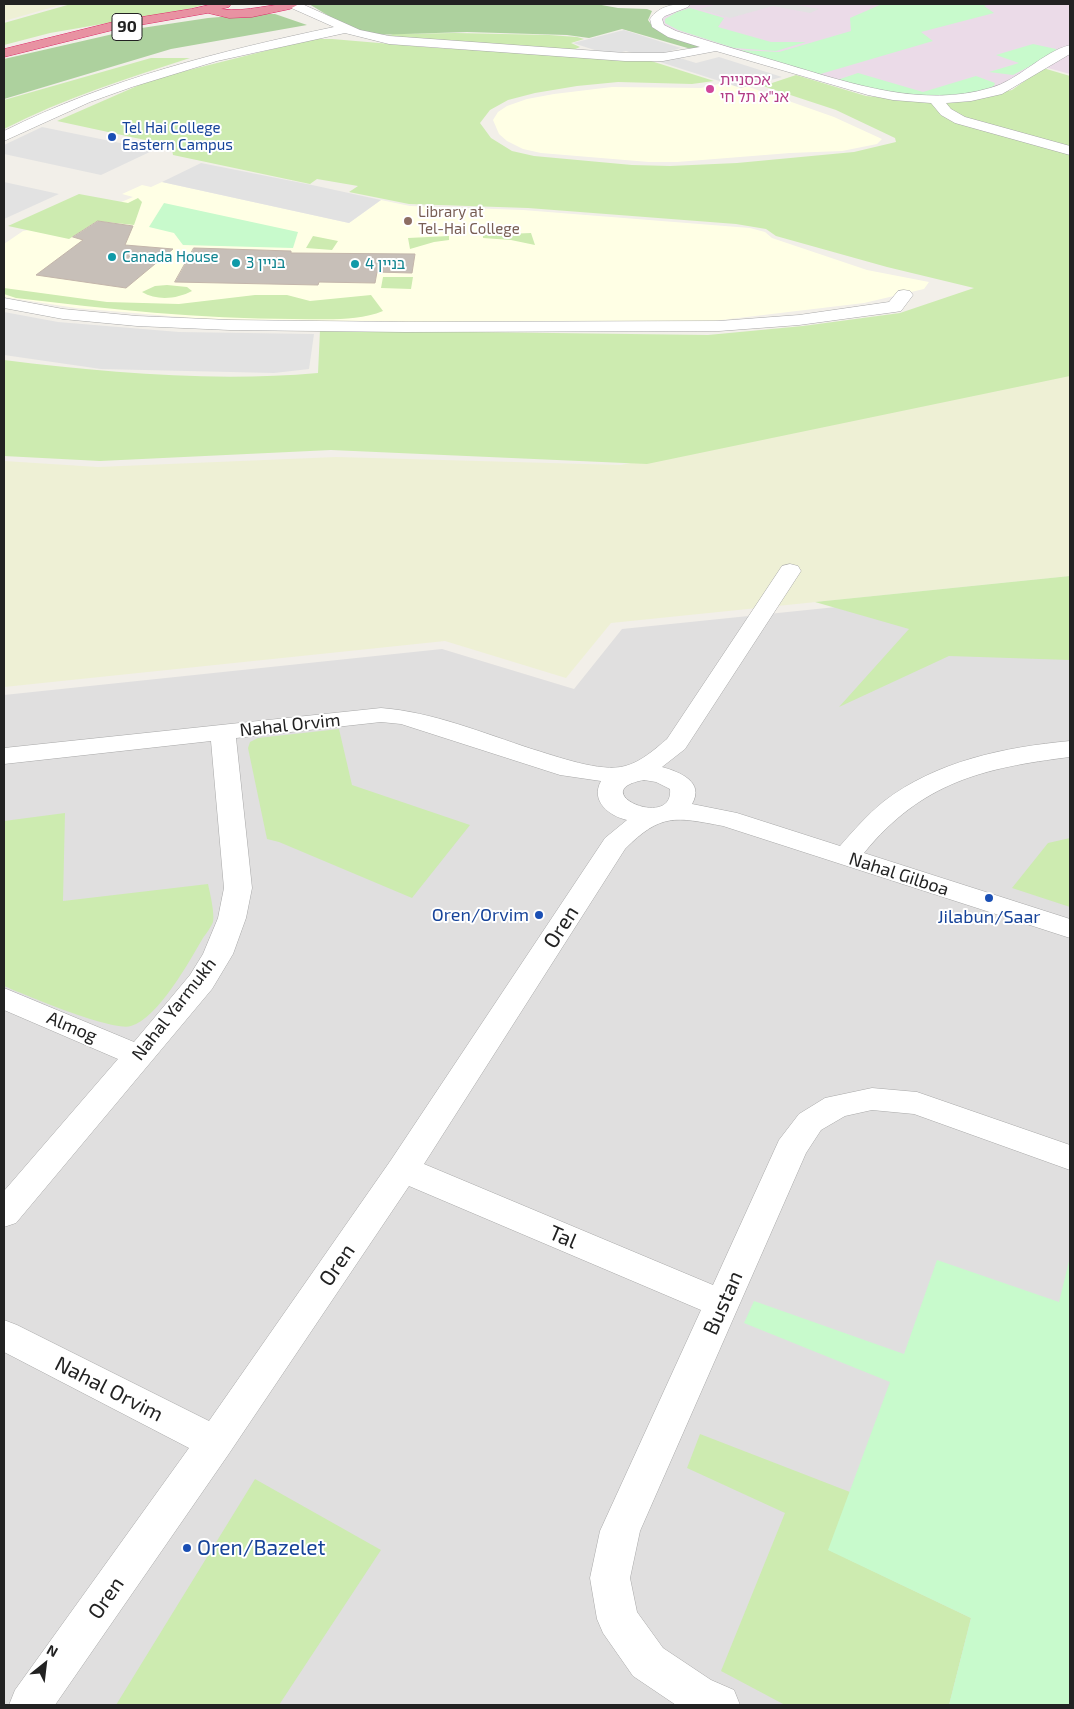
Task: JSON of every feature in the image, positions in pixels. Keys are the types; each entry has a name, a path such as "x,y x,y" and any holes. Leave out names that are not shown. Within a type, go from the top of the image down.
{"highway":[{"name":"90","path":"4,53 117,25 222,8 256,12 293,4"}],"street":[{"path":"293,4 344,29 364,36 389,40 625,58 672,56 718,48"},
{"path":"684,4 661,12 656,19 658,27 664,31 861,91 894,97 935,99 974,97 997,91 1070,49"},
{"path":"256,12 315,16"},
{"path":"4,137 34,120 135,80 216,57 344,29"},
{"path":"935,99 946,112 960,120 1070,151"},
{"path":"4,304 63,314 137,321 230,325 434,327 719,326 799,320 895,307 904,295"},
{"path":"621,785 660,758 676,744 790,571"},
{"name":"Nahal Orvim","path":"4,756 388,716 432,725 586,776 621,785 634,814 671,800"},
{"name":"Nahal Yarmukh","path":"4,1214 201,982 218,954 232,918 238,888 223,732"},
{"path":"671,800 676,744"},
{"path":"846,857 860,838 878,819 900,801 927,785 954,772 989,761 1036,752 1070,749"},
{"path":"621,785 655,772 665,775 671,800"},
{"name":"Oren","path":"607,856 614,836 621,785"},
{"name":"Oren","path":"30,1705 215,1443 403,1169 614,844 671,800"},
{"name":"Nahal Gilboa","path":"671,800 691,812 728,819 1070,929"},
{"name":"Almog","path":"4,998 139,1056"},
{"name":"Bustan","path":"719,1705 696,1694 648,1662 618,1619 610,1578 620,1532 791,1149 810,1122 836,1106 872,1099 917,1103 1070,1158"},
{"name":"Tal","path":"403,1169 722,1304"},
{"name":"Nahal Orvim","path":"4,1335 215,1443"},
{"name":"Oren","path":"43,1705 58,1667"}],"shaded area":[{"path":"4,4 64,4 4,21"},
{"path":"690,4 1070,4 1070,74 1037,65 993,90 983,93 877,93 675,33 663,27 661,16 678,7"},
{"path":"718,4 791,4 819,9 810,13 773,6 730,18 699,9"},
{"path":"624,30 681,48 664,53 696,63 719,57 782,77 741,88 626,51 610,55 573,43"},
{"path":"732,81 834,117 882,139 877,144 842,151 677,162 649,162 541,153 523,149 507,141 499,134 493,120 498,112 507,106 527,99 554,94 612,87 701,88"},
{"path":"42,127 154,150 101,175 4,154 4,145"},
{"path":"201,163 381,200 349,223 162,182"},
{"path":"4,182 59,194 4,219"},
{"path":"162,182 349,223 381,200 410,206 523,210 750,228 765,232 772,238 867,270 929,282 924,289 864,303 713,321 563,323 216,320 76,308 4,297 4,244 23,231 77,221 133,197 122,194 142,185 151,187"},
{"path":"4,312 58,322 179,332 314,334 309,369 274,373 101,369 4,355"},
{"path":"1070,372 1070,576 611,623 566,678 445,641 4,687 4,461 98,467 336,457 621,465"},
{"path":"1070,583 1070,1705 4,1705 4,695 442,649 574,689 622,629"}],"green space":[{"path":"71,4 206,4 189,9 50,33 4,45 4,23"},
{"path":"309,4 596,4 618,8 647,9 652,11 648,20 659,31 674,38 706,46 691,49 622,29 589,38 567,35 467,32 373,35 347,27"},
{"path":"882,4 989,4 984,6 994,13 921,32 933,41 817,75 740,50 779,52 851,31 850,18"},
{"path":"690,8 724,18 718,27 771,42 806,42 776,51 734,48 678,30 665,23 665,19 677,12"},
{"path":"275,14 307,25 171,49 4,99 4,59 135,29 208,18"},
{"path":"393,34 549,35 584,39 571,43 580,47 571,51 387,36"},
{"path":"313,39 648,60 714,81 692,84 618,82 577,86 508,100 490,110 480,123 491,138 512,151 534,156 632,165 670,166 737,163 854,152 896,142 895,138 836,110 763,86 796,75 866,96 931,102 967,126 1070,153 1070,376 647,464 331,450 100,461 4,456 4,360 82,369 161,375 279,376 318,373 320,330 708,335 803,326 900,313 974,288 887,267 776,236 766,229 736,224 528,208 409,204 349,192 358,186 317,179 310,184 173,155 172,149 159,143 57,121 153,79"},
{"path":"1033,44 1056,49 1057,52 1013,75 989,72 1019,63 996,55"},
{"path":"151,58 190,58 72,98 4,129 4,100"},
{"path":"1043,68 1070,76 1070,150 963,120 942,104 1012,90"},
{"path":"858,73 923,92 976,76 995,83 994,86 969,93 939,96 908,96 882,93 837,80"},
{"path":"79,194 128,203 138,198 142,202 134,225 97,221 69,239 8,226"},
{"path":"164,203 298,232 293,248 183,245 174,233 149,227"},
{"path":"531,233 535,245 511,240 483,238 483,235"},
{"path":"313,236 338,241 332,250 306,248"},
{"path":"449,236 449,240 410,249 408,238"},
{"path":"383,277 413,277 411,289 381,288"},
{"path":"155,286 187,287 192,291 180,296 167,298 154,297 142,292"},
{"path":"4,288 107,302 179,304 255,295 287,295 310,301 371,295 383,311 362,317 339,319 258,319 189,315 16,298 4,294"},
{"path":"1070,576 1070,660 949,656 839,707 909,629 815,602"},
{"path":"339,729 352,785 470,825 412,898 279,842 267,839 248,748 250,742 258,738"},
{"path":"65,813 63,901 208,884 213,914 211,926 162,1001 141,1021 131,1026 107,1024 4,986 4,821"},
{"path":"1070,838 1070,907 1012,888 1048,843"},
{"path":"1070,1257 1070,1705 949,1705 971,1618 828,1550 890,1382 744,1323 754,1301 904,1354 937,1260 1059,1302"},
{"path":"700,1434 850,1492 829,1550 971,1618 949,1705 785,1705 721,1671 785,1513 687,1468"},
{"path":"255,1479 381,1550 279,1705 116,1705"}],"building":[{"name":"Canada House","path":"98,221 133,226 125,245 173,249 126,288 36,275 83,240 73,237"},
{"path":"194,248 291,251 291,253 415,254 412,273 377,272 375,283 319,282 318,285 175,282"}],"place":[{"name":"אכסניית אנ\"א תל חי","path":"710,89"},
{"name":"Tel Hai College Eastern Campus","path":"112,137"},
{"name":"Library at Tel-Hai College","path":"408,221"},
{"name":"Canada House","path":"112,257"},
{"name":"בניין 3","path":"236,263"},
{"name":"בניין 4","path":"355,264"},
{"name":"Jilabun/Saar","path":"989,898"},
{"name":"Oren/Orvim","path":"539,915"},
{"name":"Oren/Bazelet","path":"187,1548"}]}
